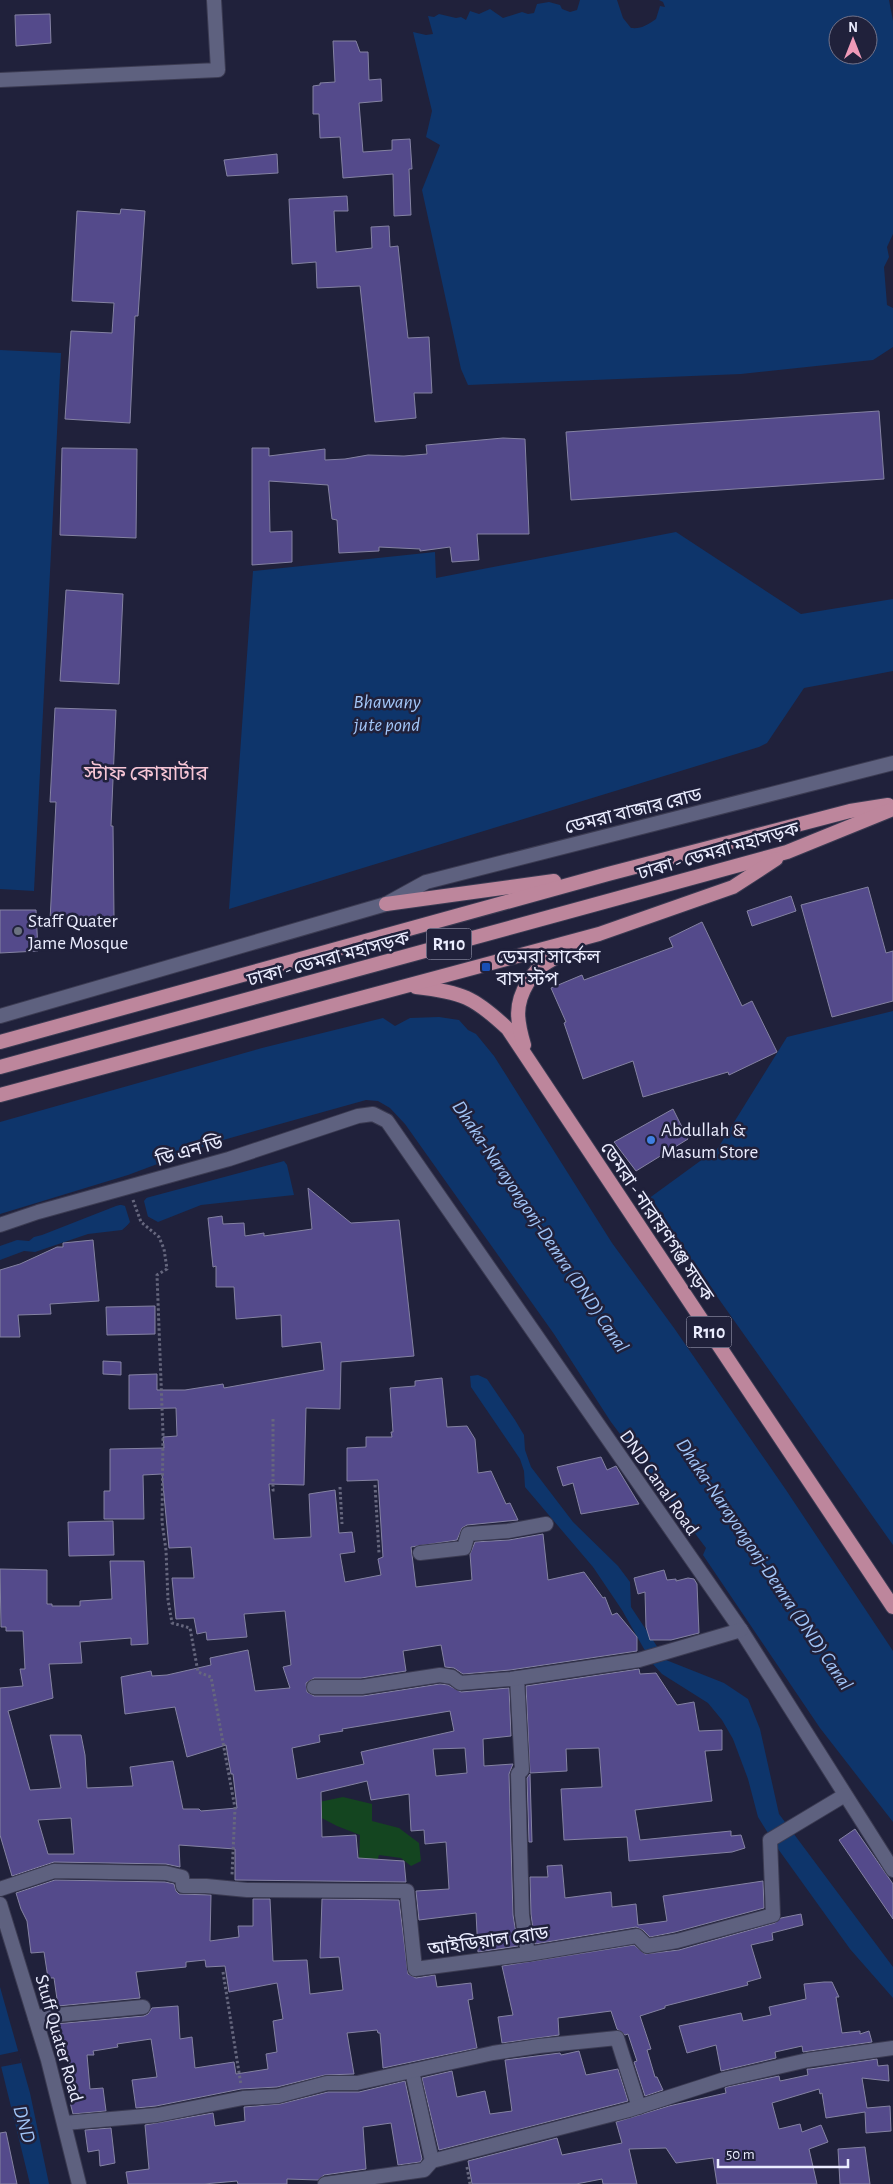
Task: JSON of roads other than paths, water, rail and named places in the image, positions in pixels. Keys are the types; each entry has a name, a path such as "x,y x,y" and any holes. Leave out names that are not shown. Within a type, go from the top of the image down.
{"main road":[{"name":"ঢাকা - ডেমরা মহাসড়ক","path":"0,1042 608,874 850,811 893,804"},
{"name":"ঢাকা - ডেমরা মহাসড়ক","path":"0,1067 787,852 893,809"},
{"path":"0,1095 599,934 733,887 787,852"},
{"path":"386,904 608,874"},
{"name":"ডেমরা - নারায়ণগঞ্জ সড়ক","path":"527,1055 518,1025 517,1007 523,990 533,974 542,965 599,934"},
{"name":"ডেমরা - নারায়ণগঞ্জ সড়ক","path":"407,986 445,990 467,998 483,1006 508,1029 893,1607"}],"street":[{"path":"0,80 218,70 214,0"},
{"name":"ডেমরা বাজার রোড","path":"0,1016 386,904 426,882 893,763"},
{"name":"ডি এন ডি","path":"0,1225 229,1159 358,1116 374,1114 387,1121"},
{"name":"DND Canal Road","path":"387,1121 741,1630 893,1870"},
{"path":"420,1553 464,1548 468,1534 508,1531 546,1524"},
{"path":"314,1687 362,1687 440,1675 452,1677 460,1683 517,1678 645,1658 741,1630"},
{"path":"517,1678 522,1770 518,1774 522,1915 528,1954"},
{"name":"আইডিয়াল রোড","path":"0,1889 54,1870 91,1870 166,1873 182,1877 183,1886 407,1891 415,1969 528,1954 637,1936 647,1946 677,1942 772,1915 770,1840 845,1795"},
{"name":"Stuff Quater Road","path":"0,1904 35,2017 79,2184"},
{"path":"35,2017 143,2007"},
{"path":"64,2123 157,2115 242,2098 278,2096 327,2083 357,2083 539,2046 616,2038 639,2106"},
{"path":"325,2184 424,2170 432,2161 639,2106 726,2079 808,2060 893,2048"},
{"path":"412,2071 432,2161"}],"water":[{"path":"580,0 617,0 623,18 631,28 638,28 656,19 660,6 665,7 663,2 659,0 889,0 893,21 893,234 887,247 889,257 884,267 887,305 893,308 893,347 873,360 741,374 468,385 461,369 422,190 440,145 426,137 432,111 413,32 426,35 433,34 428,16 434,17 439,14 456,18 461,17 466,20 470,11 479,14 490,9 503,18 522,12 534,13 537,4 549,2 560,5 562,9 570,12 577,10"},
{"path":"0,350 61,353 34,891 0,889"},
{"name":"Bhawany jute pond","path":"676,532 801,614 893,599 893,671 804,688 767,743 759,747 229,909 253,571 435,552 436,578"},
{"path":"893,1011 893,1545 648,1199 718,1148 787,1037"},
{"name":"Dhaka-Narayongonj-Demra (DND) Canal","path":"439,1017 459,1020 468,1030 476,1034 494,1056 612,1243 674,1328 786,1490 893,1651 893,1822 820,1728 703,1555 706,1548 611,1422 554,1334 405,1124 390,1108 378,1101 366,1100 216,1142 128,1175 0,1214 0,1122 262,1048 383,1018 395,1026 410,1018"},
{"path":"284,1161 287,1165 294,1195 201,1205 158,1222 147,1216 130,1223 122,1230 88,1234 35,1252 24,1251 0,1260 0,1246 17,1240 29,1241 34,1237 116,1206"},
{"path":"478,1375 487,1379 524,1435 525,1450 531,1467 573,1522 618,1566 630,1582 631,1607 666,1660 724,1683 748,1699 760,1729 779,1814 893,1967 893,1998 850,1949 776,1846 758,1817 748,1779 733,1739 722,1720 708,1703 662,1674 652,1663 622,1610 593,1567 525,1487 524,1471 520,1459 471,1387 470,1376"},
{"name":"DND","path":"0,1987 30,2093 49,2184 30,2184 0,2062"}],"place":[{"name":"Staff Quater Jame Mosque","path":"18,931"},
{"name":"ডেমরা সার্কেল বাস স্টপ","path":"486,967"},
{"name":"Abdullah & Masum Store","path":"651,1140"}],"district":[{"name":"স্টাফ কোয়ার্টার","path":"146,773"}]}
